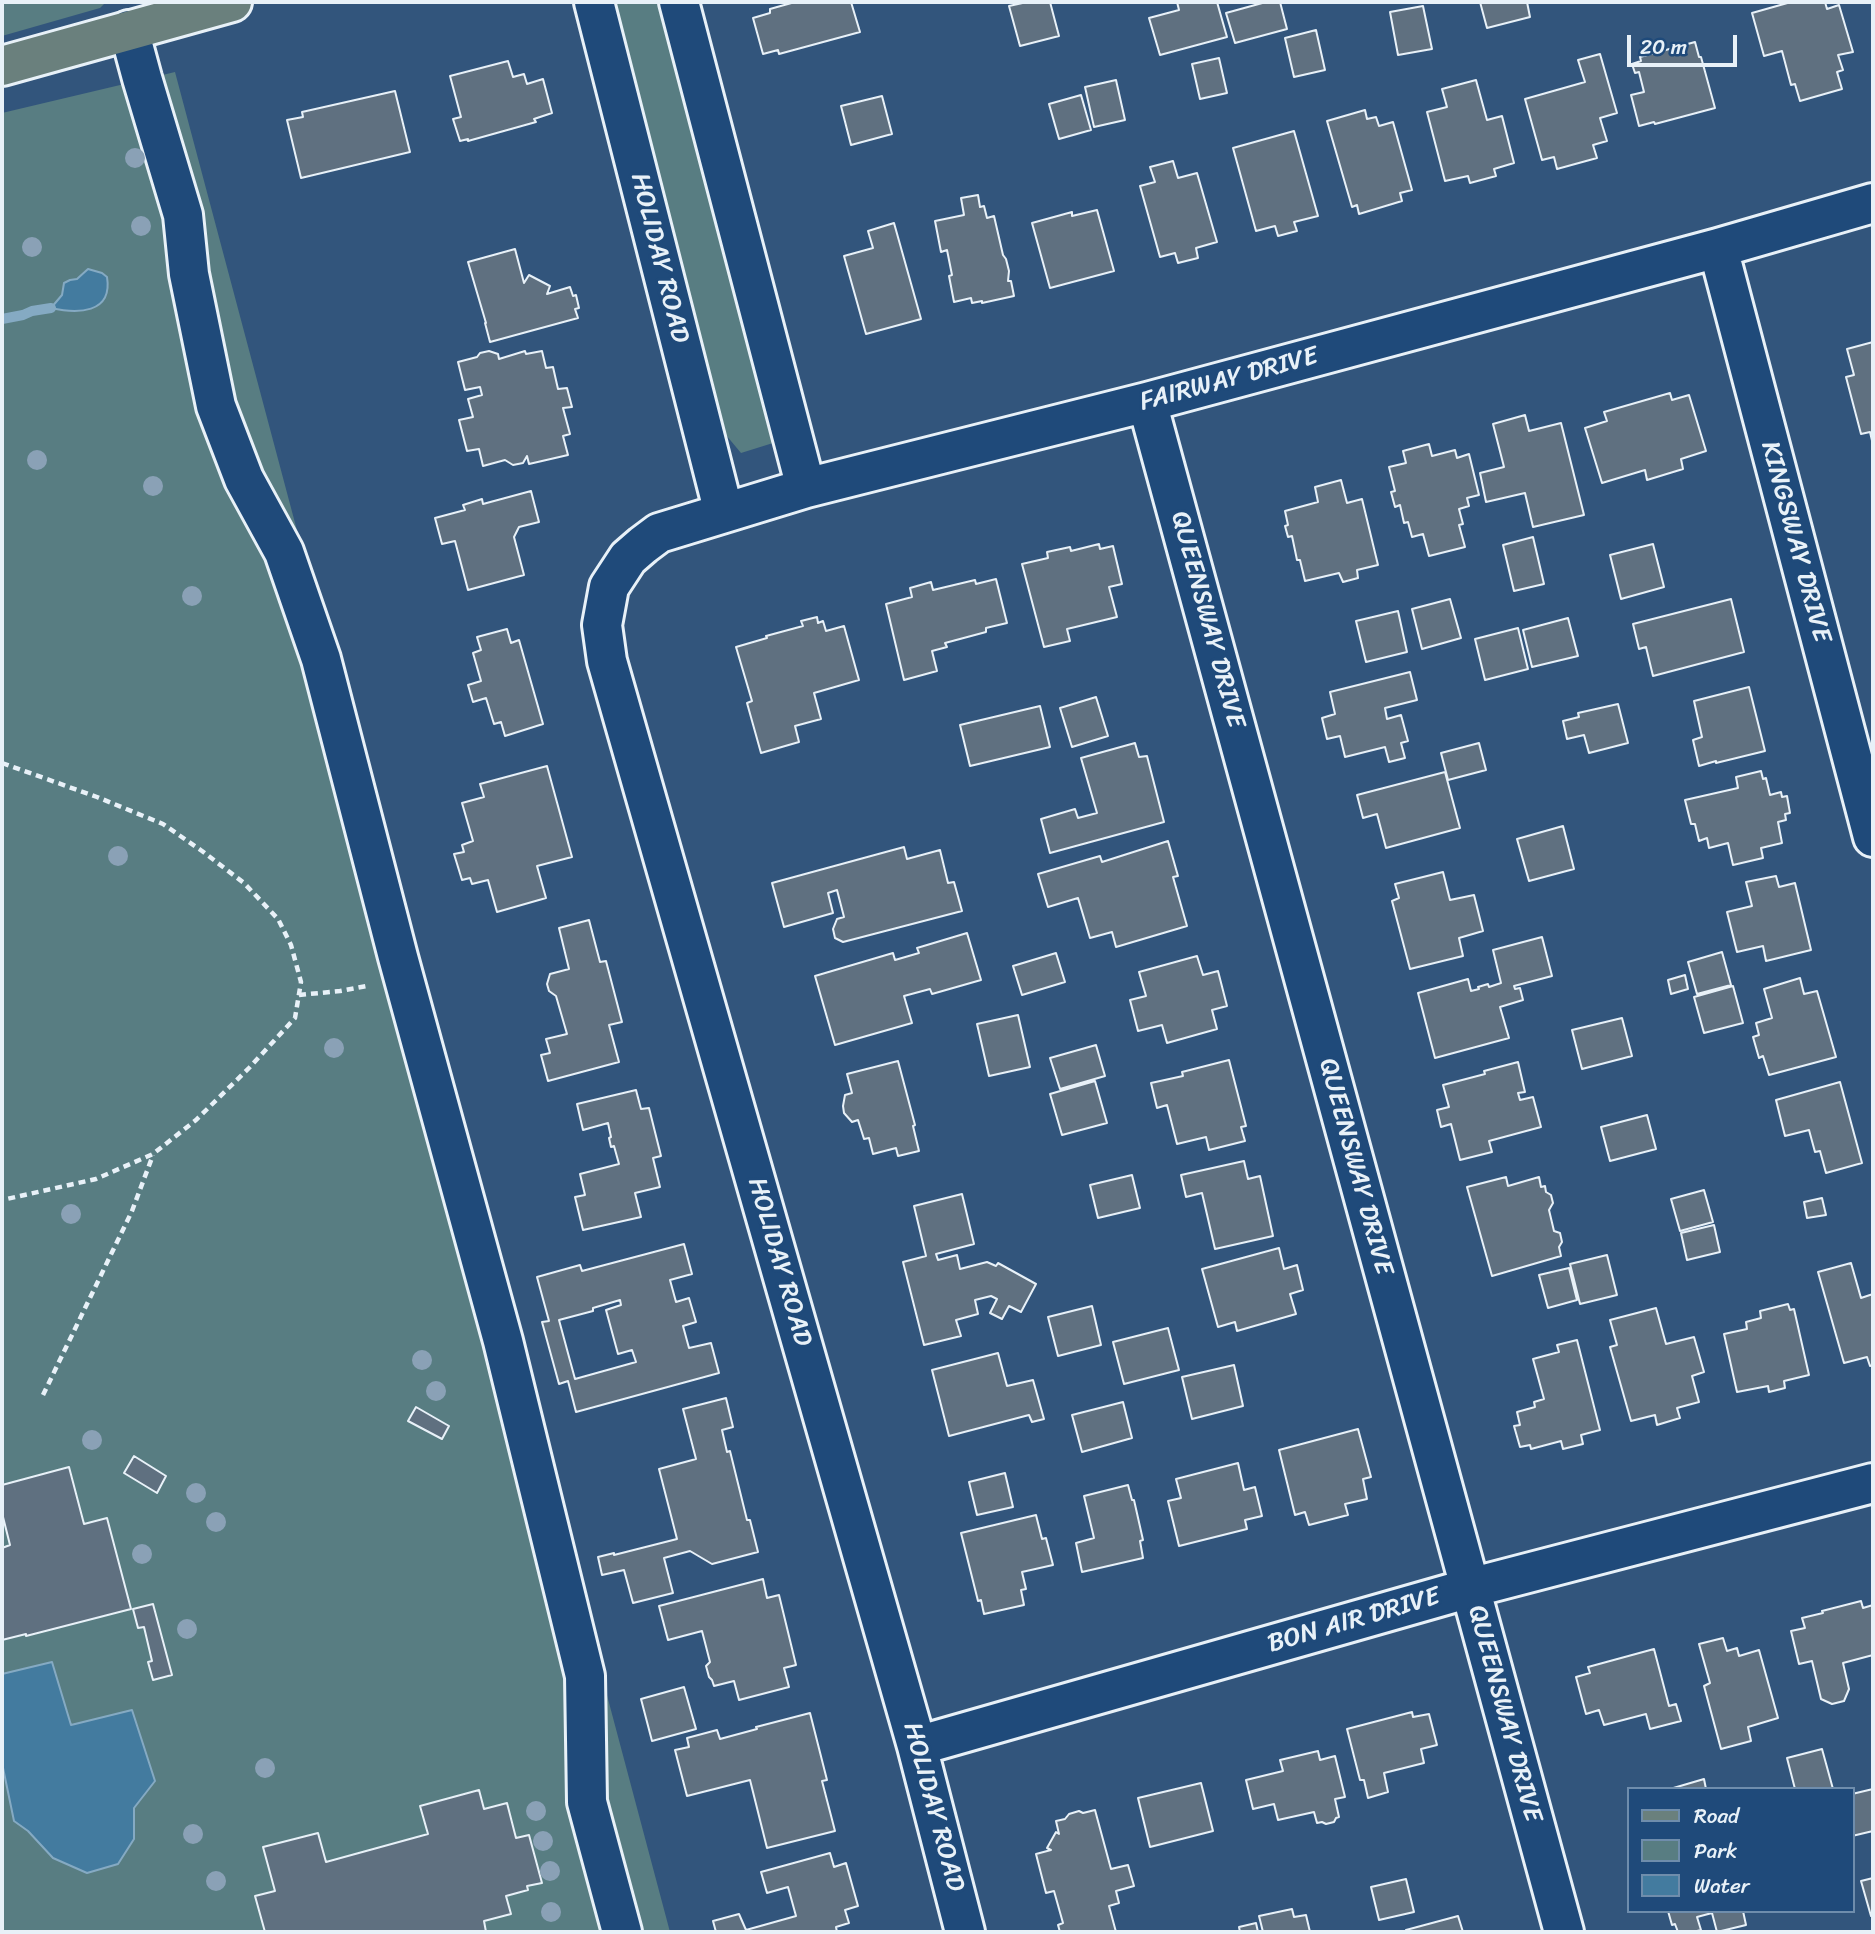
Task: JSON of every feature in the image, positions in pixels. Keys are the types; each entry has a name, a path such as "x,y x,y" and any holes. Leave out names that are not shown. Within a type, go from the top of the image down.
{"main road":[{"path":"137,28 184,2"},
{"path":"2,66 232,2"}],"street":[{"name":"HOLIDAY ROAD","path":"594,2 724,513"},
{"path":"678,2 806,488"},
{"path":"137,28 142,78 183,215 189,274 216,406 244,479 284,552 321,659 404,979 503,1341 584,1676 587,1802 622,1932"},
{"name":"FAIRWAY DRIVE","path":"609,590 628,558 659,533 724,513 806,488 1147,402 1718,248 1873,203"},
{"name":"KINGSWAY DRIVE","path":"1718,248 1873,837"},
{"name":"QUEENSWAY DRIVE","path":"1147,402 1564,1932"},
{"name":"HOLIDAY ROAD","path":"609,590 602,625 607,661 917,1746 965,1932"},
{"name":"BON AIR DRIVE","path":"917,1746 1470,1588 1873,1483"}],"path":[{"path":"2,763 163,824 202,851 244,883 278,919 291,945 301,982 295,1018 196,1120 153,1154 96,1179 2,1200"},
{"path":"299,995 340,991 404,979"},
{"path":"43,1395 132,1211 153,1154"}],"green space":[{"path":"2,2 106,2 100,8 2,36"},
{"path":"608,2 657,2 772,424 773,443 741,453 726,435"},
{"path":"175,72 670,1932 2,1932 2,113"}],"water":[{"path":"88,269 107,277 107,289 99,305 82,311 51,308 62,295 64,283 77,279"},
{"path":"52,1662 71,1725 132,1710 155,1781 134,1808 134,1839 118,1864 87,1873 53,1858 28,1831 14,1821 2,1763 2,1674"}],"building":[{"path":"795,2 851,2 860,32 779,54 778,50 763,54 753,18 770,13 770,9"},
{"path":"1027,2 1050,2 1059,36 1020,46 1009,6"},
{"path":"1177,2 1217,2 1227,37 1160,55 1149,18 1179,10"},
{"path":"1266,2 1280,2 1287,29 1235,43 1226,13"},
{"path":"1480,2 1527,2 1530,17 1487,28"},
{"path":"1791,2 1825,2 1827,9 1839,5 1853,52 1838,55 1843,70 1837,72 1842,89 1800,101 1795,84 1791,85 1782,51 1764,56 1752,13"},
{"path":"1423,6 1432,49 1398,55 1390,12"},
{"path":"1316,30 1325,70 1294,77 1285,38"},
{"path":"1695,42 1715,108 1639,126 1631,95 1644,92 1639,72 1635,73 1632,64 1641,61 1640,57"},
{"path":"1600,54 1617,113 1600,118 1607,141 1593,145 1597,158 1557,169 1554,157 1542,160 1525,99 1585,82 1578,60"},
{"path":"1219,58 1227,93 1200,99 1192,64"},
{"path":"508,61 513,77 524,74 527,84 543,79 552,113 534,119 536,122 460,141 453,119 461,117 450,76"},
{"path":"1116,80 1125,120 1094,127 1085,87"},
{"path":"1476,80 1487,120 1502,116 1514,163 1494,169 1496,176 1470,183 1468,176 1445,181 1427,112 1447,107 1442,89"},
{"path":"395,91 410,152 301,178 287,120 303,117 302,112"},
{"path":"1081,95 1091,130 1059,139 1049,104"},
{"path":"882,96 892,134 851,145 841,106"},
{"path":"1365,110 1367,119 1376,117 1379,126 1393,122 1412,190 1400,193 1402,201 1359,214 1357,205 1352,207 1327,121"},
{"path":"1294,131 1318,216 1294,222 1297,231 1278,236 1275,226 1256,231 1233,148"},
{"path":"1173,161 1178,178 1197,173 1217,242 1196,248 1198,258 1178,263 1175,253 1160,257 1140,186 1155,182 1150,167"},
{"path":"978,195 980,207 984,206 987,218 994,216 1009,271 1008,281 1011,281 1014,296 982,303 972,303 971,298 954,302 947,250 941,252 935,221 964,215 961,198"},
{"path":"1097,210 1114,271 1050,288 1032,223 1072,212 1072,216"},
{"path":"894,223 921,319 866,334 844,256 873,248 868,231"},
{"path":"515,249 524,283 529,275 550,286 547,294 570,287 573,296 576,295 579,308 575,309 578,318 490,342 468,262"},
{"path":"1873,342 1873,445 1870,432 1861,434 1846,377 1854,375 1847,349"},
{"path":"489,351 498,354 499,359 525,351 526,354 542,351 546,368 553,367 558,389 567,388 572,407 563,408 570,434 563,436 568,455 529,464 527,456 523,463 513,465 505,460 483,466 479,449 467,451 459,420 473,417 468,399 482,395 480,387 465,390 458,362"},
{"path":"1670,393 1672,400 1689,395 1706,451 1681,459 1683,469 1647,480 1645,470 1602,483 1585,428 1607,421 1604,412"},
{"path":"1525,415 1529,431 1561,423 1584,515 1533,527 1525,493 1486,502 1480,473 1504,467 1493,424"},
{"path":"1429,444 1432,456 1455,450 1457,458 1469,454 1479,495 1467,498 1469,506 1459,509 1463,524 1459,525 1465,547 1429,556 1423,534 1412,537 1408,522 1404,523 1400,505 1395,507 1391,492 1395,491 1389,467 1406,463 1403,451"},
{"path":"1341,480 1347,503 1362,499 1378,565 1357,570 1358,578 1343,582 1339,573 1305,581 1292,536 1288,537 1285,511 1318,502 1315,487"},
{"path":"531,491 539,522 519,527 514,537 524,575 468,590 455,541 442,544 435,518 465,510 463,505 482,499 483,504"},
{"path":"1533,537 1544,584 1514,591 1503,545"},
{"path":"1099,544 1100,549 1113,546 1122,584 1109,587 1117,617 1067,629 1070,641 1044,647 1022,564 1048,558 1047,552 1070,547 1071,551"},
{"path":"1653,544 1664,587 1621,599 1610,555"},
{"path":"996,579 1007,623 986,628 986,632 945,643 947,647 932,651 937,671 904,680 886,604 912,597 910,588 931,582 933,590 975,580 976,584"},
{"path":"1450,599 1461,638 1422,649 1412,609"},
{"path":"1731,599 1744,652 1653,676 1646,647 1639,649 1633,624"},
{"path":"1398,611 1407,652 1366,662 1356,621"},
{"path":"817,617 818,623 823,621 826,631 844,626 859,680 814,693 821,719 795,726 799,742 761,753 747,703 752,701 736,647 803,626 801,621"},
{"path":"1568,618 1578,656 1532,667 1523,630"},
{"path":"1518,628 1528,669 1485,680 1475,639"},
{"path":"507,629 511,643 519,640 543,724 505,736 501,722 494,724 486,698 473,702 468,685 481,681 473,653 481,650 477,637"},
{"path":"1410,672 1417,700 1385,708 1387,719 1401,715 1408,741 1401,743 1405,758 1389,762 1385,747 1345,757 1340,736 1327,739 1322,718 1335,714 1330,692"},
{"path":"1749,687 1765,751 1699,766 1693,740 1702,737 1694,701"},
{"path":"1096,697 1108,736 1072,747 1060,708"},
{"path":"1618,704 1628,743 1589,753 1584,735 1567,739 1563,721 1579,717 1578,713"},
{"path":"1040,706 1050,747 970,766 960,725"},
{"path":"1135,743 1139,757 1147,756 1164,822 1050,853 1041,819 1075,809 1078,818 1097,813 1081,758"},
{"path":"1479,743 1486,770 1448,780 1441,753"},
{"path":"547,766 572,857 537,866 546,898 497,912 488,880 472,884 470,878 462,880 454,854 464,852 462,845 473,841 462,803 484,797 480,784"},
{"path":"1761,771 1763,779 1766,778 1770,795 1781,792 1782,797 1787,796 1790,813 1785,814 1786,820 1778,822 1782,843 1761,848 1763,858 1733,865 1728,843 1709,848 1707,838 1699,841 1685,800 1738,788 1736,777"},
{"path":"1445,772 1460,828 1386,848 1377,814 1363,818 1357,795"},
{"path":"1563,826 1574,869 1529,881 1517,839"},
{"path":"1168,841 1178,876 1173,877 1187,926 1116,947 1112,932 1090,938 1078,898 1048,907 1038,874 1100,856 1102,862"},
{"path":"904,847 907,859 940,850 948,883 954,882 962,911 843,942 835,938 833,929 837,919 844,917 837,890 828,893 833,913 784,927 772,883"},
{"path":"1443,872 1450,900 1474,895 1483,931 1459,938 1463,956 1410,969 1392,901 1399,898 1395,884"},
{"path":"1776,876 1779,887 1795,883 1811,950 1766,961 1763,946 1737,952 1727,912 1752,906 1746,882"},
{"path":"589,920 600,962 606,961 622,1022 609,1025 619,1062 548,1081 541,1055 550,1053 546,1039 567,1034 556,996 549,991 547,984 550,974 569,969 559,928"},
{"path":"967,933 981,980 932,994 930,989 904,996 912,1023 835,1045 815,976 893,953 895,960 919,953 917,948"},
{"path":"1542,937 1552,976 1514,986 1515,989 1520,988 1523,1000 1500,1007 1509,1038 1435,1058 1418,993 1468,979 1471,991 1488,984 1489,987 1501,983 1493,950"},
{"path":"1722,952 1731,985 1697,994 1688,962"},
{"path":"1056,953 1065,982 1022,995 1013,966"},
{"path":"1197,956 1203,975 1218,971 1227,1006 1212,1010 1217,1029 1167,1043 1162,1025 1138,1031 1130,1000 1146,996 1139,972"},
{"path":"1685,975 1688,989 1671,994 1668,980"},
{"path":"1800,978 1804,994 1817,991 1836,1057 1769,1075 1763,1056 1759,1058 1753,1037 1759,1035 1756,1023 1772,1018 1764,989"},
{"path":"1733,986 1743,1023 1704,1033 1694,997"},
{"path":"1018,1015 1030,1067 989,1076 977,1024"},
{"path":"1622,1018 1632,1056 1582,1069 1572,1030"},
{"path":"1096,1045 1105,1076 1060,1089 1050,1058"},
{"path":"1229,1060 1246,1126 1241,1127 1245,1141 1209,1150 1206,1137 1177,1144 1167,1105 1157,1108 1151,1083 1183,1076 1182,1072"},
{"path":"898,1061 919,1151 898,1156 896,1148 873,1154 869,1138 864,1139 858,1120 852,1122 844,1113 845,1095 852,1093 847,1074"},
{"path":"1518,1062 1525,1092 1518,1093 1520,1100 1533,1097 1541,1127 1489,1141 1492,1152 1460,1160 1451,1124 1441,1127 1437,1110 1449,1107 1443,1085"},
{"path":"1095,1081 1107,1123 1062,1135 1050,1094"},
{"path":"1840,1082 1862,1163 1826,1173 1820,1151 1815,1152 1809,1130 1785,1136 1776,1100"},
{"path":"636,1090 641,1109 649,1108 661,1156 653,1158 660,1187 635,1193 641,1217 583,1230 575,1197 585,1195 580,1174 619,1164 614,1146 611,1147 608,1123 583,1130 577,1104"},
{"path":"1647,1115 1656,1149 1610,1161 1601,1127"},
{"path":"1244,1161 1248,1179 1260,1176 1273,1236 1215,1249 1202,1193 1186,1197 1181,1175"},
{"path":"1132,1175 1140,1208 1098,1218 1090,1185"},
{"path":"1506,1177 1508,1186 1539,1177 1541,1187 1545,1186 1546,1192 1551,1195 1553,1203 1549,1210 1554,1231 1560,1233 1561,1256 1492,1276 1467,1187"},
{"path":"1704,1190 1713,1222 1680,1231 1671,1199"},
{"path":"962,1194 974,1244 936,1254 938,1260 957,1255 960,1269 987,1262 996,1266 998,1263 1036,1284 1021,1312 1009,1306 1002,1319 990,1313 997,1299 991,1296 975,1300 978,1314 956,1320 961,1336 924,1345 903,1262 926,1256 914,1206"},
{"path":"1822,1198 1826,1215 1807,1218 1804,1202"},
{"path":"1714,1225 1720,1252 1687,1260 1681,1233"},
{"path":"684,1244 692,1274 670,1280 676,1302 689,1298 696,1322 683,1326 689,1348 711,1343 719,1373 576,1412 568,1381 559,1384 542,1322 549,1321 537,1277 580,1265 582,1271","holes":["620,1300 621,1305 606,1310 618,1354 632,1350 636,1362 575,1379 559,1320"]},
{"path":"1279,1248 1284,1269 1297,1265 1303,1290 1290,1294 1296,1314 1237,1331 1235,1322 1218,1327 1202,1269"},
{"path":"1607,1255 1617,1295 1580,1304 1570,1264"},
{"path":"1851,1263 1861,1298 1873,1294 1873,1365 1870,1366 1867,1357 1844,1363 1818,1272"},
{"path":"1569,1268 1577,1300 1548,1308 1539,1275"},
{"path":"1788,1304 1790,1310 1794,1309 1809,1375 1784,1381 1785,1388 1769,1392 1768,1386 1737,1392 1724,1334 1747,1329 1746,1322 1761,1318 1760,1311"},
{"path":"1092,1306 1101,1345 1058,1356 1048,1317"},
{"path":"1656,1308 1666,1344 1694,1337 1704,1372 1692,1376 1699,1402 1677,1408 1680,1418 1657,1425 1655,1415 1631,1421 1610,1347 1617,1345 1610,1320"},
{"path":"1168,1328 1179,1370 1124,1384 1113,1342"},
{"path":"1577,1340 1600,1430 1581,1435 1583,1444 1563,1449 1561,1441 1531,1449 1530,1445 1520,1447 1514,1426 1520,1425 1517,1412 1535,1407 1534,1402 1544,1399 1533,1359 1559,1352 1557,1345"},
{"path":"998,1353 1007,1386 1033,1380 1044,1419 1032,1422 1029,1415 949,1436 932,1370"},
{"path":"1234,1365 1243,1406 1192,1419 1182,1377"},
{"path":"726,1398 733,1427 722,1430 758,1552 712,1564 690,1551 664,1558 673,1593 633,1603 624,1570 602,1575 598,1557 677,1539 659,1469 696,1459 683,1409"},
{"path":"1123,1402 1132,1438 1082,1452 1072,1415"},
{"path":"416,1407 449,1426 442,1439 408,1421"},
{"path":"1358,1429 1371,1477 1363,1479 1367,1499 1345,1504 1348,1515 1309,1525 1305,1512 1295,1515 1279,1450"},
{"path":"134,1456 166,1476 157,1493 124,1473"},
{"path":"1238,1463 1244,1490 1255,1487 1262,1516 1245,1520 1247,1529 1179,1546 1168,1501 1181,1498 1176,1479"},
{"path":"69,1467 84,1524 107,1518 131,1609 2,1640 2,1548 10,1545 2,1513 2,1485"},
{"path":"1005,1473 1013,1507 977,1515 969,1482"},
{"path":"1128,1485 1143,1540 1140,1541 1143,1558 1082,1572 1076,1543 1094,1538 1084,1496"},
{"path":"1036,1515 1053,1565 1022,1572 1026,1589 1021,1590 1024,1605 984,1614 981,1600 978,1601 961,1533"},
{"path":"763,1579 767,1598 779,1595 796,1665 784,1668 789,1687 739,1700 734,1681 714,1686 709,1677 706,1666 710,1662 702,1631 668,1640 659,1606"},
{"path":"1861,1601 1863,1608 1873,1605 1873,1655 1843,1663 1849,1689 1844,1701 1832,1704 1821,1699 1812,1661 1799,1664 1791,1631 1805,1628 1802,1618"},
{"path":"153,1604 172,1675 153,1680 148,1662 152,1661 144,1627 138,1628 133,1609"},
{"path":"1723,1638 1727,1651 1737,1648 1739,1656 1759,1650 1778,1718 1748,1727 1751,1741 1721,1749 1704,1686 1710,1683 1699,1644"},
{"path":"1654,1649 1669,1706 1676,1704 1681,1721 1650,1729 1646,1714 1604,1725 1599,1710 1586,1714 1576,1677 1590,1673 1588,1667"},
{"path":"684,1687 696,1729 652,1741 641,1699"},
{"path":"1412,1712 1413,1717 1429,1714 1437,1745 1421,1749 1424,1763 1384,1773 1388,1792 1368,1798 1364,1780 1360,1780 1347,1729"},
{"path":"810,1713 827,1780 822,1781 835,1831 767,1848 750,1780 687,1796 675,1750 689,1747 687,1738 717,1730 720,1739"},
{"path":"1822,1749 1832,1787 1794,1787 1787,1758"},
{"path":"1318,1751 1320,1760 1335,1756 1345,1797 1335,1799 1339,1817 1334,1822 1317,1823 1314,1812 1278,1820 1274,1804 1253,1809 1246,1780 1283,1771 1280,1760"},
{"path":"1704,1779 1706,1787 1677,1787"},
{"path":"1201,1783 1213,1831 1150,1847 1138,1798"},
{"path":"1873,1789 1873,1831 1854,1836 1854,1794"},
{"path":"479,1790 484,1809 507,1803 516,1838 529,1835 542,1883 527,1886 528,1890 506,1896 511,1914 484,1921 486,1932 265,1932 255,1896 275,1891 263,1847 318,1833 326,1862 428,1834 420,1806"},
{"path":"1095,1810 1111,1869 1128,1865 1134,1886 1116,1891 1119,1903 1109,1906 1116,1932 1060,1932 1058,1925 1063,1923 1054,1891 1046,1893 1036,1854 1051,1850 1047,1848 1056,1832 1059,1834 1056,1821 1079,1811 1083,1813"},
{"path":"830,1853 834,1867 846,1863 858,1906 845,1910 849,1923 836,1927 837,1932 716,1932 713,1921 739,1914 746,1930 796,1916 788,1887 767,1893 761,1872"},
{"path":"1873,1878 1873,1915 1871,1916 1861,1881"},
{"path":"1406,1879 1414,1912 1379,1920 1371,1887"},
{"path":"1292,1909 1294,1917 1306,1915 1310,1932 1263,1932 1259,1916"},
{"path":"1669,1913 1712,1913 1697,1917 1701,1930 1678,1932 1675,1924 1672,1925"},
{"path":"1712,1913 1743,1913 1746,1925 1717,1932"},
{"path":"1458,1916 1463,1932 1406,1932 1406,1930"},
{"path":"1256,1923 1258,1932 1240,1932 1239,1927"}],"waterway":[{"path":"2,319 51,308"}]}
